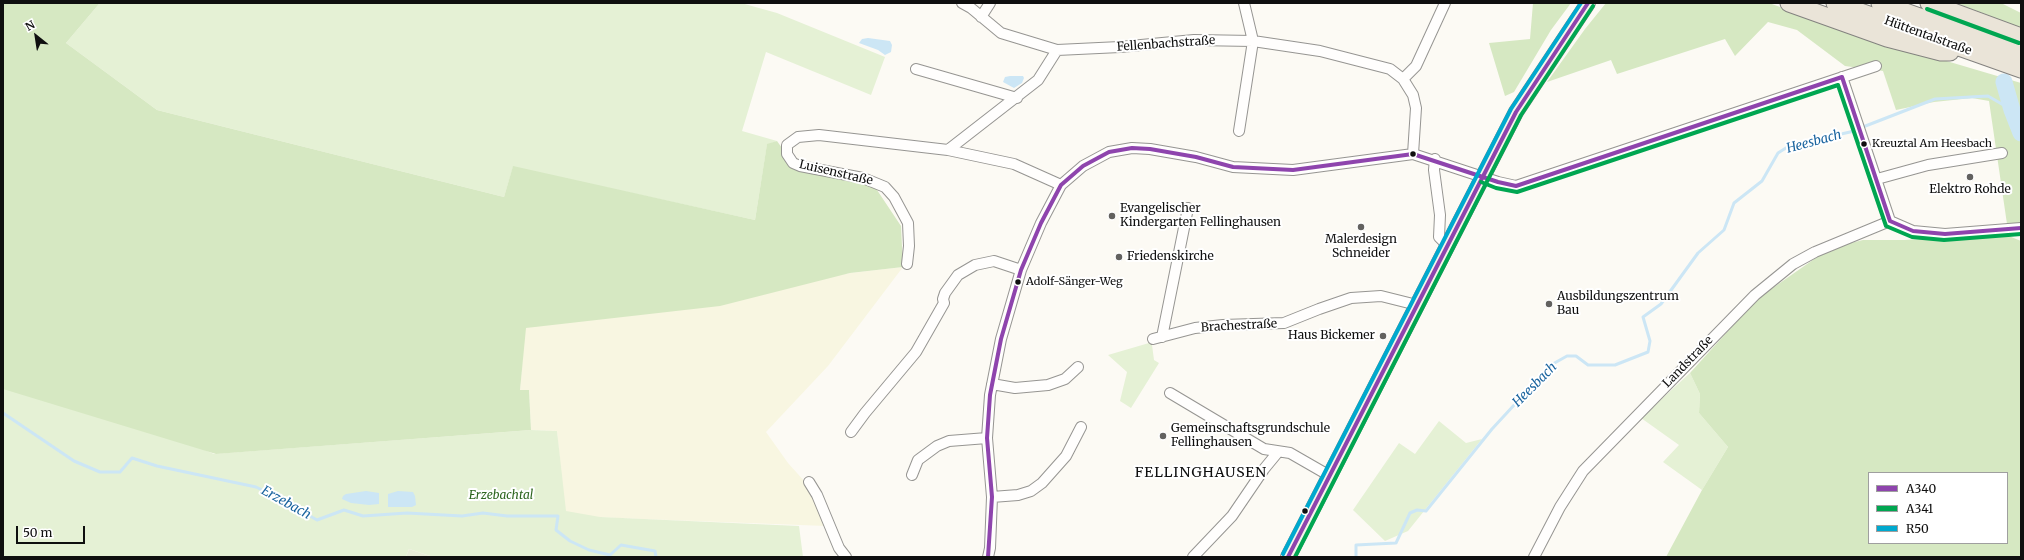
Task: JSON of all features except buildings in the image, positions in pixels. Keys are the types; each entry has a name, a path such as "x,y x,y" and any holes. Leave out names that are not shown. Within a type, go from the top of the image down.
{"highway":[{"path":"1789,3 1887,38 1941,52 1976,53"},
{"name":"Hüttentalstraße","path":"1836,3 2021,69"},
{"name":"Hüttentalstraße","path":"1880,3 2021,53"},
{"path":"1930,3 2021,37"}],"main road":[{"path":"1288,557 1516,112 1588,3"}],"street":[{"path":"948,150 1017,98 1038,80 1057,50 1001,33 962,3"},
{"path":"982,17 990,3"},
{"path":"1239,131 1253,41 1244,3"},
{"path":"1414,154 1416,108 1414,95 1403,79 1416,66 1445,3"},
{"name":"Fellenbachstraße","path":"1057,50 1194,40 1253,41 1320,51 1390,69 1403,79"},
{"path":"988,557 990,548 992,497 987,438 992,384 1001,339 1021,270 1041,223 1061,185 1083,166 1097,158 1109,152 1132,148 1150,149 1180,154 1233,167 1293,170 1414,154 1435,159 1498,182 1516,186 1876,66"},
{"path":"916,69 1017,98"},
{"path":"1842,77 1890,221 1913,231 1945,234 2021,228"},
{"name":"Luisenstraße","path":"906,264 910,230 908,223 894,197 885,187 862,178 800,166 793,163 787,154 787,146 798,137 819,135 948,150"},
{"path":"948,150 1014,164 1061,185"},
{"path":"1877,180 1928,165 2002,153"},
{"path":"1435,159 1434,170 1440,215 1439,237 1448,246"},
{"name":"Brachestraße","path":"1188,208 1158,338 1195,328 1223,325 1284,323 1319,308 1351,298 1381,296 1417,305"},
{"name":"Landstraße","path":"1534,557 1560,507 1583,471 1755,295 1793,264 1815,252 1890,221"},
{"path":"852,432 864,413 916,352 944,304 943,298 945,293 958,275 975,265 994,261 1021,270"},
{"path":"992,384 1015,388 1048,385 1065,379 1078,367"},
{"path":"1170,393 1264,449 1290,453 1330,476"},
{"path":"992,497 1018,496 1031,491 1042,483 1066,456 1081,427"},
{"path":"912,474 918,460 937,446 949,441 987,438"},
{"path":"1193,557 1232,516 1264,469 1278,452"},
{"path":"809,482 817,495 839,548 846,557"}],"shaded area":[{"path":"903,267 828,366 766,432 788,463 806,483 826,526 565,516 557,431 531,430 529,390 520,391 525,328 850,273"}],"green space":[{"path":"3,3 98,3 99,4 66,43 157,110 504,197 513,166 755,220 767,144 777,141 789,158 875,187 901,226 903,267 850,273 720,306 526,328 520,390 529,390 531,430 216,454 3,389"},
{"path":"98,3 741,3 777,13 885,57 871,95 766,52 742,131 777,141 767,145 755,220 513,167 504,197 157,110 66,43 99,4"},
{"path":"1533,3 1571,3 1551,30 1514,92 1505,96 1489,43 1530,39"},
{"path":"1606,3 1769,3 1855,34 2021,83 2021,224 2007,224 1989,101 1972,98 1934,102 1896,110 1883,71 1845,66 1797,30 1768,22 1735,56 1725,39 1617,74 1611,60 1547,82 1585,29"},
{"path":"1955,3 2001,3 2021,13 2021,30 1988,15"},
{"path":"2004,234 2021,241 2021,557 1666,557 1702,490 1728,447 1699,413 1700,394 1690,373 1757,299 1830,248 1863,240 1904,240"},
{"path":"1149,343 1152,345 1154,360 1159,363 1131,408 1120,401 1127,372 1108,355"},
{"name":"Erzebachtal","path":"3,363 214,454 531,430 557,431 566,511 600,517 799,526 803,557 433,557 409,549 406,557 3,557"},
{"path":"1690,373 1700,394 1699,413 1728,447 1702,490 1663,462 1679,445 1641,418"},
{"path":"1439,421 1466,443 1482,439 1408,531 1385,541 1353,510 1399,443 1415,454"},
{"path":"409,549 433,557 406,557"}],"water":[{"path":"868,38 890,41 892,45 891,52 885,55 878,50 859,43 862,39"},
{"path":"1023,76 1024,78 1022,83 1014,88 1003,82 1005,77"},
{"path":"366,491 379,493 379,504 369,505 351,503 342,499 346,494"},
{"path":"398,491 413,492 416,505 412,507 388,507 388,494"}],"waterway":[{"name":"Heesbach","path":"2004,82 2012,110 2021,133"},
{"name":"Heesbach","path":"1356,557 1356,545 1396,543 1410,513 1417,510 1426,511 1492,429 1551,365 1567,356 1576,356 1588,365 1615,365 1648,352 1650,341 1643,317 1661,304 1698,253 1724,230 1734,203 1762,181 1778,153 1789,146 1850,132 1935,99 1988,96 2012,110"},
{"name":"Erzebach","path":"3,413 74,461 100,472 120,472 132,458 157,466 256,487 317,520 344,510 363,516 407,513 462,516 483,513 507,516 558,516 556,530 570,541 589,550 610,555 621,545 655,551 656,557"}],"transit line":[{"name":"R50","path":"1283,554 1511,109 1581,3"},
{"name":"A340","path":"1288,557 1516,112 1588,3"},
{"name":"A341","path":"1295,557 1521,115 1593,6"},
{"name":"A341","path":"1927,9 2019,43"},
{"name":"A340","path":"1842,77 1890,221 1913,231 1945,234 2021,228"},
{"name":"A340","path":"988,557 992,497 987,438 990,395 1001,339 1021,270 1041,223 1061,185 1083,166 1109,152 1132,148 1150,149 1196,157 1233,167 1293,170 1413,154 1498,182 1516,186 1842,77"},
{"name":"A341","path":"1481,182 1496,188 1517,192 1838,85 1886,226 1912,237 1944,240 2021,234"}],"place":[{"name":"Kreuztal Am Heesbach","path":"1864,144"},
{"name":"Elektro Rohde","path":"1970,177"},
{"name":"Evangelischer Kindergarten Fellinghausen","path":"1112,216"},
{"name":"Malerdesign Schneider","path":"1361,227"},
{"name":"Friedenskirche","path":"1119,257"},
{"name":"Adolf-Sänger-Weg","path":"1018,282"},
{"name":"Ausbildungszentrum Bau","path":"1549,304"},
{"name":"Haus Bickemer","path":"1383,336"},
{"name":"Gemeinschaftsgrundschule Fellinghausen","path":"1163,436"}],"district":[{"name":"FELLINGHAUSEN","path":"1201,473"}]}
